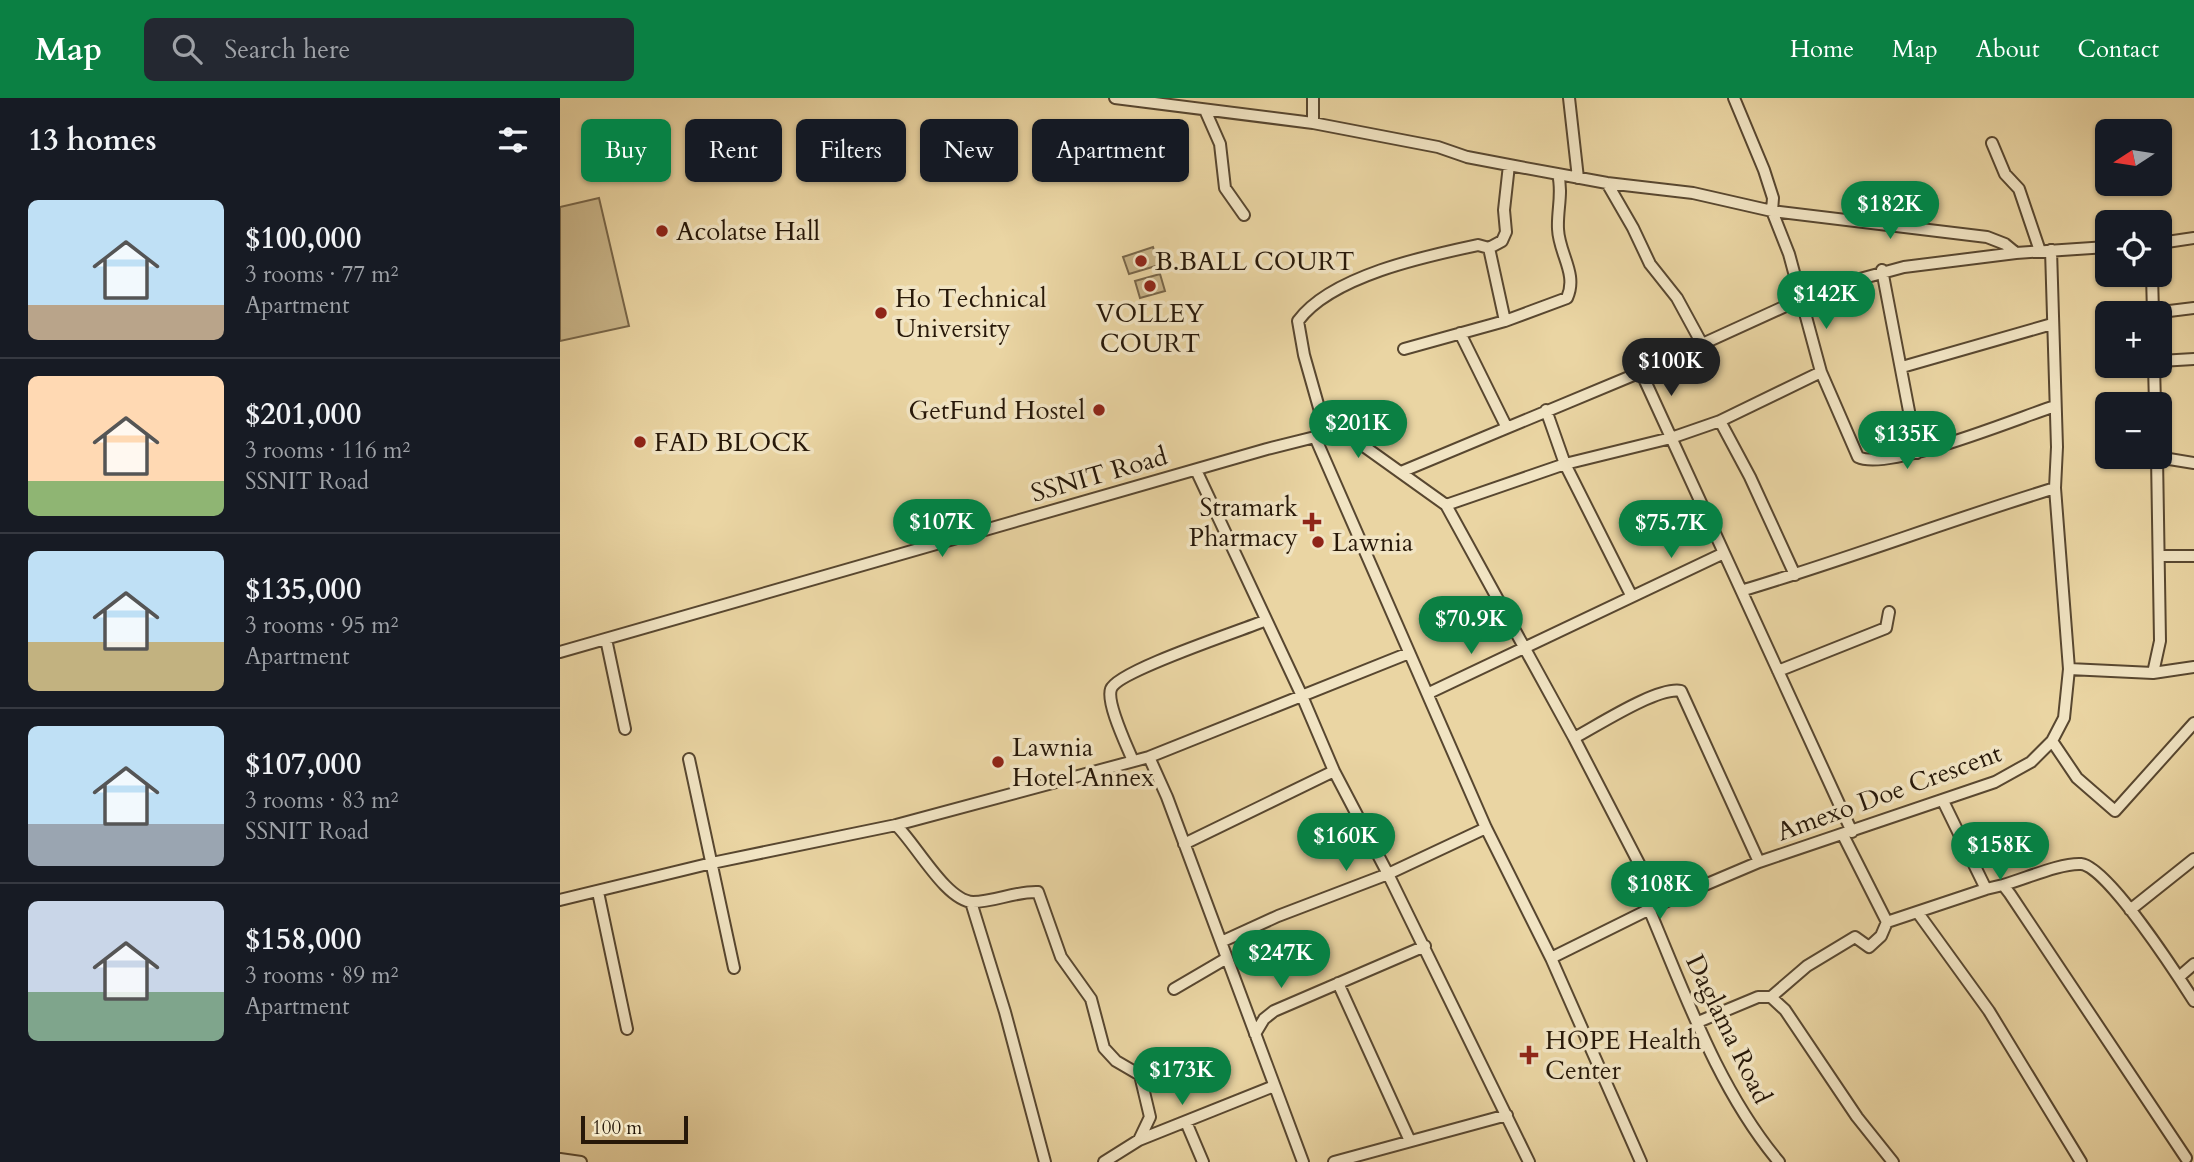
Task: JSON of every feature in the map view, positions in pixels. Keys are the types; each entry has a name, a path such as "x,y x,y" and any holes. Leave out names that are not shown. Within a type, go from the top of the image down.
{"street":[{"path":"1115,98 1313,122 1438,147 1509,166 1606,183 1693,194 1772,211 1987,237 2005,244 2016,253"},
{"path":"1313,98 1313,122"},
{"path":"1569,98 1577,178"},
{"path":"1734,98 1765,170 1773,198 1772,211 1802,298 1821,372 1858,457 1865,461 1882,461 1917,453 2055,406"},
{"path":"1205,110 1220,144 1225,188 1229,199 1244,215"},
{"name":"Amexo Doe Crescent","path":"1551,958 1648,909 1759,862 1943,801 2015,773 2052,741 2064,718 2069,669 2055,488 2052,324 2045,250 2019,189 2005,174 1992,144"},
{"path":"1509,166 1504,210 1506,232 1502,241 1489,248 1478,245 1395,263 1320,300 1298,321 1321,436 1409,653 1429,693 1486,828 1551,958 1641,1162"},
{"path":"1404,349 1504,321 1567,298 1571,289 1558,231 1561,186 1559,174"},
{"path":"1606,183 1633,228 1650,264 1677,298 1702,344"},
{"path":"2172,241 2194,238"},
{"path":"1489,248 1504,321"},
{"path":"1401,472 1641,372 1802,298 1882,270 2016,253 2095,248"},
{"path":"1882,270 1917,453"},
{"path":"2172,311 2194,308"},
{"path":"1902,367 2052,324"},
{"path":"1460,333 1506,426"},
{"path":"2172,360 2194,359"},
{"path":"1641,372 1724,554 1744,590 1887,922"},
{"path":"1660,904 1574,738 1446,505 1565,464 1671,438 1720,421 1821,372"},
{"path":"1546,410 1565,464 1630,595"},
{"path":"1720,421 1750,477 1795,575"},
{"name":"SSNIT Road","path":"560,652 1321,436 1351,437 1446,505"},
{"path":"2172,459 2194,463"},
{"path":"2152,673 2160,641 2161,555 2157,469"},
{"path":"1196,470 1265,621 1303,696 1334,771 1425,946 1529,1162"},
{"path":"1744,590 1795,575 1947,520 2055,488"},
{"path":"1429,693 1630,595 1724,554"},
{"path":"2161,555 2194,556"},
{"path":"1778,671 1886,628 1889,612"},
{"path":"1133,761 1111,701 1111,689 1115,682 1137,669 1265,621"},
{"path":"606,639 625,729"},
{"path":"560,900 712,863 896,825 1149,757 1303,696 1342,677 1409,653"},
{"path":"2069,669 2152,673 2194,667"},
{"path":"1574,738 1655,697 1674,690 1681,691 1759,862"},
{"path":"2052,741 2077,778 2115,811 2194,723"},
{"path":"1149,757 1303,1162"},
{"path":"689,759 734,968"},
{"path":"1184,844 1334,771"},
{"path":"1943,801 1986,889"},
{"path":"896,825 912,841 951,892 971,902 1038,892 1062,957 1091,999 1104,1048 1116,1061 1140,1075 1150,1117 1139,1140"},
{"path":"1221,942 1278,916 1388,874 1486,828"},
{"path":"2130,910 2194,859"},
{"path":"1698,1022 1758,998 1771,997 1807,967 1855,937 1869,947 1875,944 1887,922 1986,889 2084,864 2094,869 2130,910 2194,1001"},
{"path":"2003,885 2098,1022 2187,1158"},
{"path":"598,892 627,1029"},
{"path":"971,902 1005,1012 1044,1160 1057,1162"},
{"name":"Daglama Road","path":"1648,909 1730,1094 1754,1132 1779,1162"},
{"path":"1917,913 1989,1011 2081,1162"},
{"path":"1255,1034 1264,1019 1274,1011 1425,946"},
{"path":"1174,989 1227,958"},
{"path":"2179,977 2194,964"},
{"path":"1338,984 1410,1141"},
{"path":"1771,997 1784,1010 1857,1117 1893,1162"},
{"path":"1111,1160 1139,1140 1274,1086"},
{"path":"1334,1162 1507,1115"},
{"path":"1186,1122 1203,1162"},
{"path":"560,1159 581,1162"}],"shaded area":[{"path":"599,198 629,326 560,341 560,207"},
{"name":"B.BALL COURT","path":"1153,247 1159,265 1129,274 1123,257"},
{"name":"VOLLEY COURT","path":"1160,274 1165,291 1140,298 1135,281"}],"place":[{"name":"Acolatse Hall","path":"662,231"},
{"name":"B.BALL COURT","path":"1141,261"},
{"name":"VOLLEY COURT","path":"1150,286"},
{"name":"Ho Technical University","path":"881,313"},
{"name":"GetFund Hostel","path":"1099,410"},
{"name":"FAD BLOCK","path":"640,442"},
{"name":"Stramark Pharmacy","path":"1312,522"},
{"name":"Lawnia","path":"1318,542"},
{"name":"Lawnia Hotel Annex","path":"998,762"},
{"name":"HOPE Health Center","path":"1529,1055"}]}
